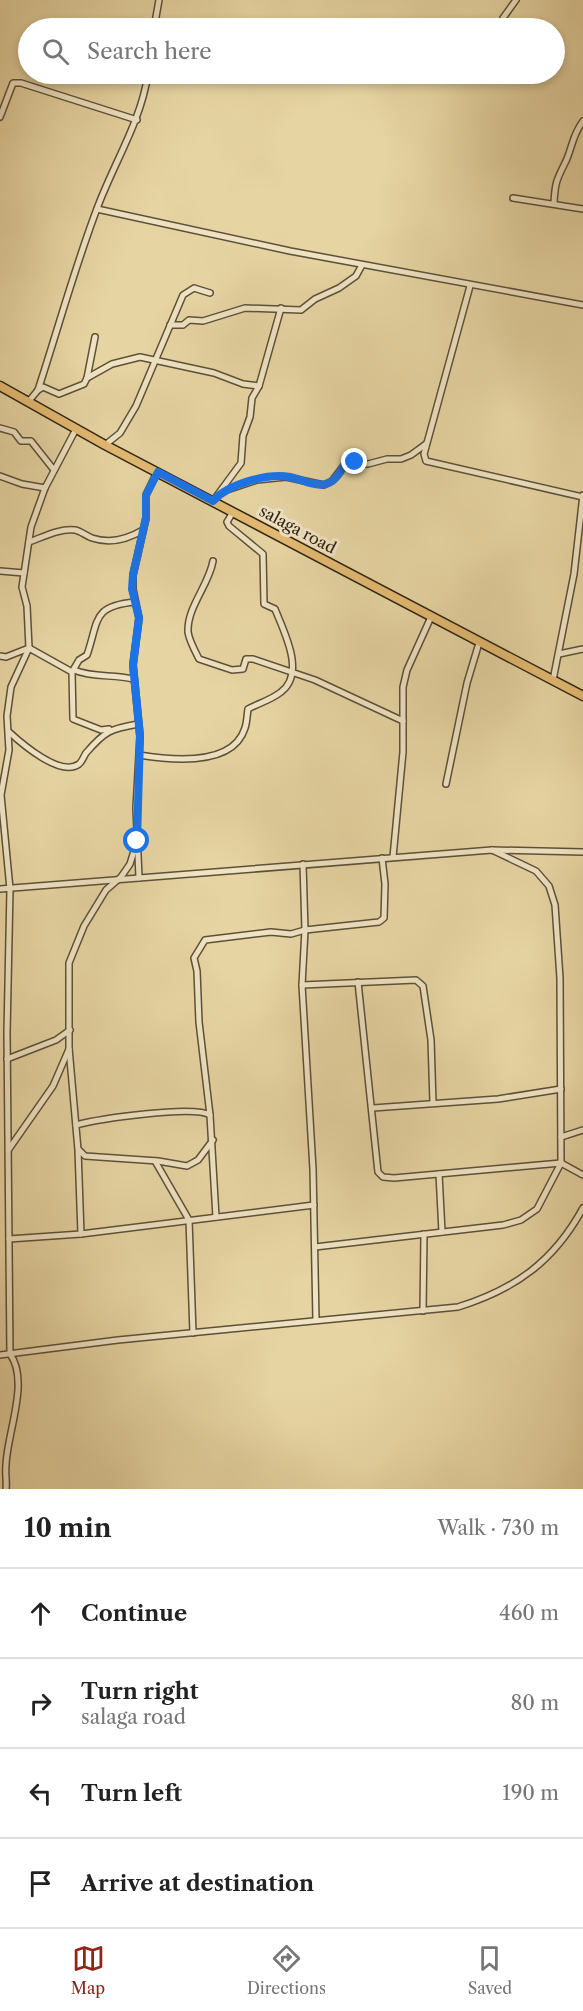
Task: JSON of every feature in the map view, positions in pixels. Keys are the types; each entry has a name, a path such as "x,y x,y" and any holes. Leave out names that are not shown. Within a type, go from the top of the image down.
{"main road":[{"name":"salaga road","path":"0,386 105,445 583,696"}],"street":[{"path":"156,18 159,0"},
{"path":"503,18 516,0"},
{"path":"0,117 13,83 18,83"},
{"path":"24,84 137,120"},
{"path":"38,390 97,209 115,163 137,120 146,84"},
{"path":"554,203 556,177 566,160 572,137 583,120"},
{"path":"513,198 583,208"},
{"path":"97,209 362,265 583,305"},
{"path":"170,325 183,325 189,320 203,321 245,308 301,310 356,276 362,265"},
{"path":"470,286 424,454 426,461 431,464 583,496 574,574 553,680"},
{"path":"105,445 120,433 136,406 183,295 194,288 210,293"},
{"path":"213,501 241,463 243,436 250,417 252,398 259,386 282,308"},
{"path":"28,400 43,387 59,394 84,384 95,337"},
{"path":"87,378 112,364 140,357 214,373 243,384 259,386"},
{"path":"0,428 14,432 21,441 31,441 44,461 54,470"},
{"path":"6,1489 6,1466 18,1384 15,1362 10,1354 7,1059 10,889 1,795 9,750 7,716 11,687 29,648 27,606 22,586 28,542 45,488 76,428"},
{"path":"221,492 256,480 286,477 324,485 332,481 345,464 355,462 368,464 387,459 401,459 411,455 427,443"},
{"path":"139,878 137,841 140,755 133,679 139,618 133,575 143,530 146,495 158,472"},
{"path":"0,476 22,484 45,488"},
{"path":"140,755 168,760 199,759 219,754 239,738 245,729 248,709 284,690 290,682 293,672 292,656 275,609 264,604 263,554 229,526 227,522 233,512"},
{"path":"28,542 62,530 77,530 92,538 109,541 131,537 143,530"},
{"path":"213,561 210,574 191,615 188,633 199,658 232,670 243,669 246,659 293,672 404,721"},
{"path":"0,571 24,573"},
{"path":"135,602 112,604 96,619 87,655 79,660 73,671 73,719 101,730 138,724"},
{"path":"393,857 404,752 404,687 407,670 431,617"},
{"path":"446,784 467,683 479,643"},
{"path":"0,656 6,657 29,648 73,671 88,676 116,676 133,679"},
{"path":"559,654 583,649"},
{"path":"0,716 7,716"},
{"path":"7,731 46,761 72,766 79,764 100,737 111,728"},
{"path":"81,1234 78,1150 69,1048 69,963 92,913 106,890 122,878 130,864 137,841"},
{"path":"315,1247 521,1220 537,1209 561,1163 560,978 555,905 549,886 536,871 492,850"},
{"path":"0,889 492,850 583,852"},
{"path":"216,1217 213,1140 199,1022 198,971 194,958 205,940 271,932 291,934 305,930 379,922 384,918 382,858"},
{"path":"303,864 305,930 302,985 314,1205 316,1320"},
{"path":"302,985 416,980 423,986 431,1040 433,1103"},
{"path":"358,982 378,1172 383,1177 394,1178 561,1163 583,1175"},
{"path":"7,1059 56,1040 70,1029"},
{"path":"8,1150 53,1086 69,1048"},
{"path":"373,1108 498,1099 561,1089"},
{"path":"76,1125 99,1119 192,1111 210,1115"},
{"path":"561,1137 583,1130"},
{"path":"78,1150 85,1156 155,1161 187,1166 198,1160 213,1140"},
{"path":"155,1161 189,1220 193,1333"},
{"path":"439,1174 442,1232"},
{"path":"9,1239 81,1234 314,1205"},
{"path":"0,1355 316,1320 458,1307 484,1299 526,1275 563,1242 583,1208"},
{"path":"423,1311 424,1234"}],"route":[{"path":"137,841 136,808 140,771 140,736 133,665 139,618 132,589 146,518 144,505 146,495 158,472 213,501 221,492 256,480 286,477 324,485 332,481 345,464 355,462"}]}
